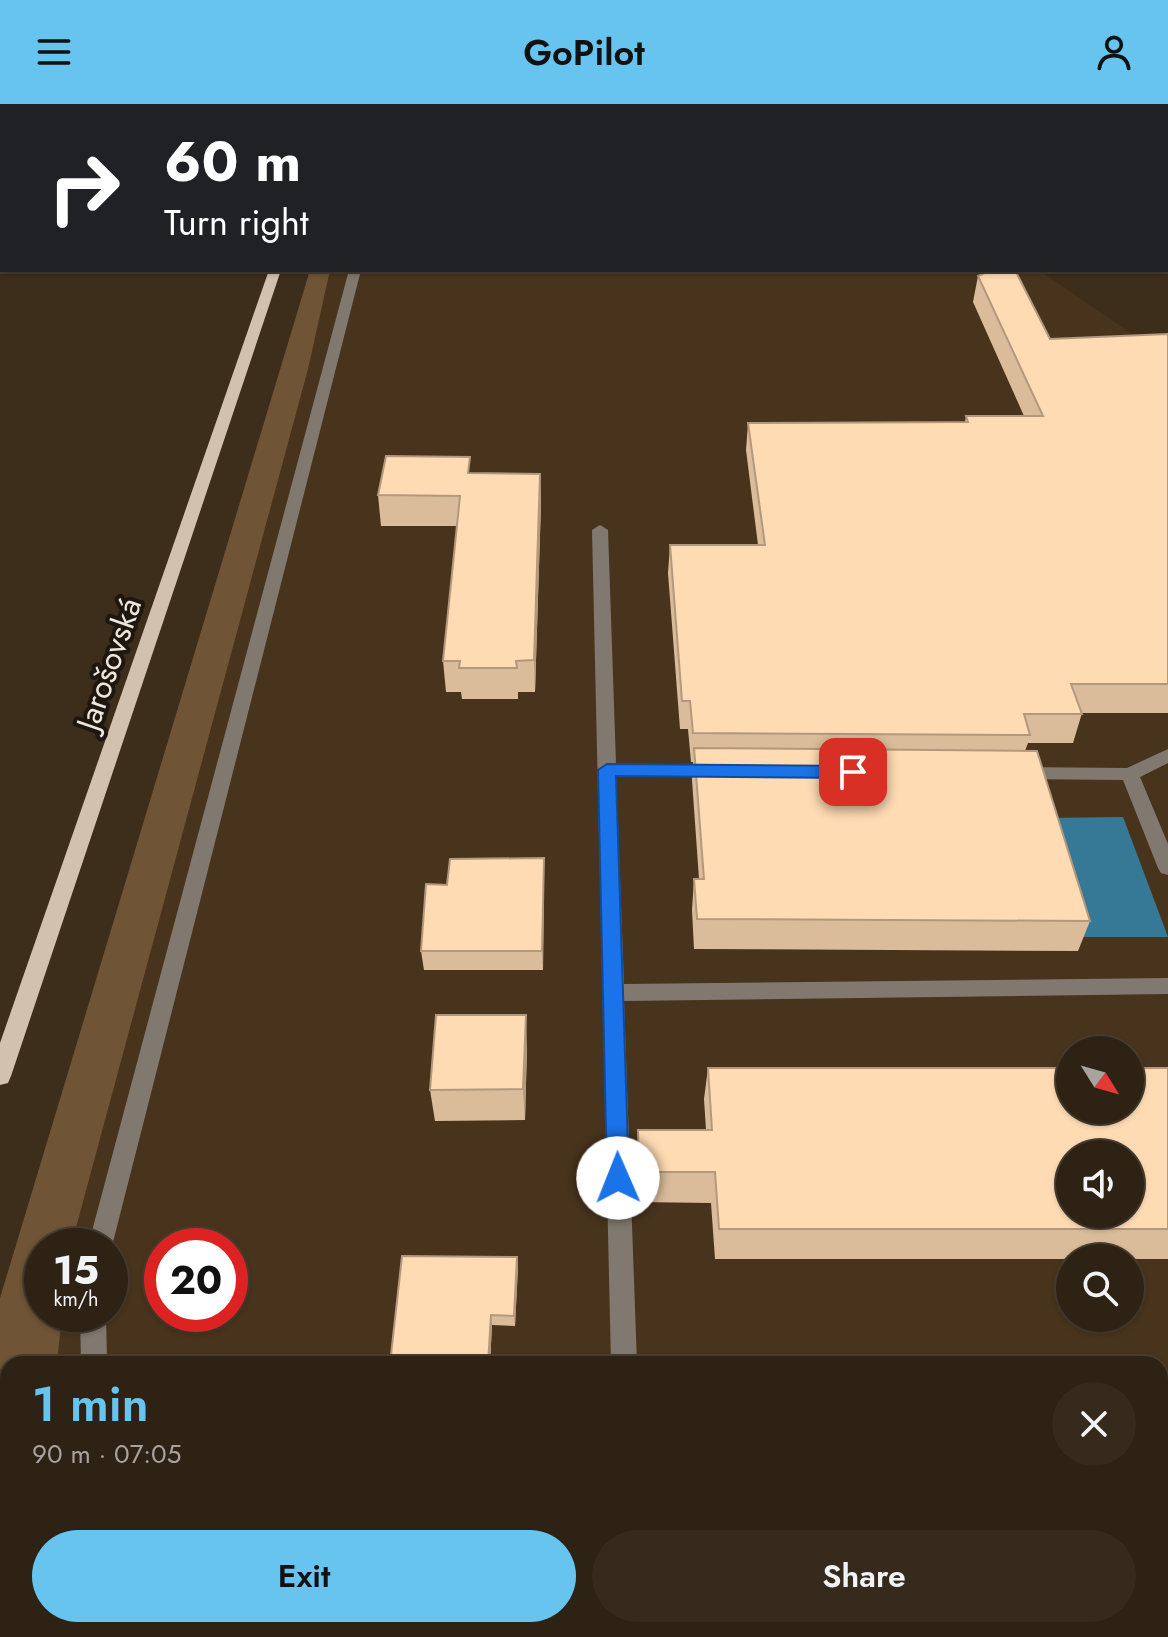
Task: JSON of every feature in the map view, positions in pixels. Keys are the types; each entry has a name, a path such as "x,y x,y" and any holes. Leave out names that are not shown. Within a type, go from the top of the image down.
{"main road":[{"name":"Jarošovská","path":"0,1076 274,272"}],"lane":[{"path":"105,1228 356,272"},
{"path":"600,530 624,1356"},
{"path":"1003,773 1130,774 1168,755"},
{"path":"607,770 734,771"},
{"path":"1130,774 1168,868"},
{"path":"613,993 1168,986"},
{"path":"93,1332 94,1356"}],"shaded area":[{"path":"309,272 330,272 308,369 76,1228 24,1228 24,1332 60,1332 58,1356 0,1356 0,1298"},
{"path":"324,272 1042,272 1168,359 1168,1356 5,1356 24,1291 24,1332 128,1332 128,1228 42,1228"}],"water":[{"path":"1123,817 1168,937 1080,937 1042,818"}],"building":[{"path":"987,272 1016,272 1050,339 1168,334 1168,684 1071,684 1082,714 1024,714 1030,735 693,733 690,701 682,701 670,545 765,545 748,423 968,422 966,416 1043,416 978,276"},
{"path":"386,456 470,457 468,473 540,474 534,660 516,661 517,668 459,668 460,661 443,661 460,496 378,495"},
{"path":"694,748 1037,751 1090,921 697,919 694,879 704,879"},
{"path":"544,858 542,951 421,951 426,884 447,885 450,859"},
{"path":"436,1015 526,1015 523,1089 430,1090"},
{"path":"708,1068 1056,1068 1056,1124 1144,1124 1144,1068 1168,1068 1168,1229 719,1229 715,1172 639,1172 638,1130 712,1130"},
{"path":"402,1256 517,1257 514,1316 491,1315 488,1356 391,1356"}],"route":[{"path":"618,1178 607,770 853,772"}]}
